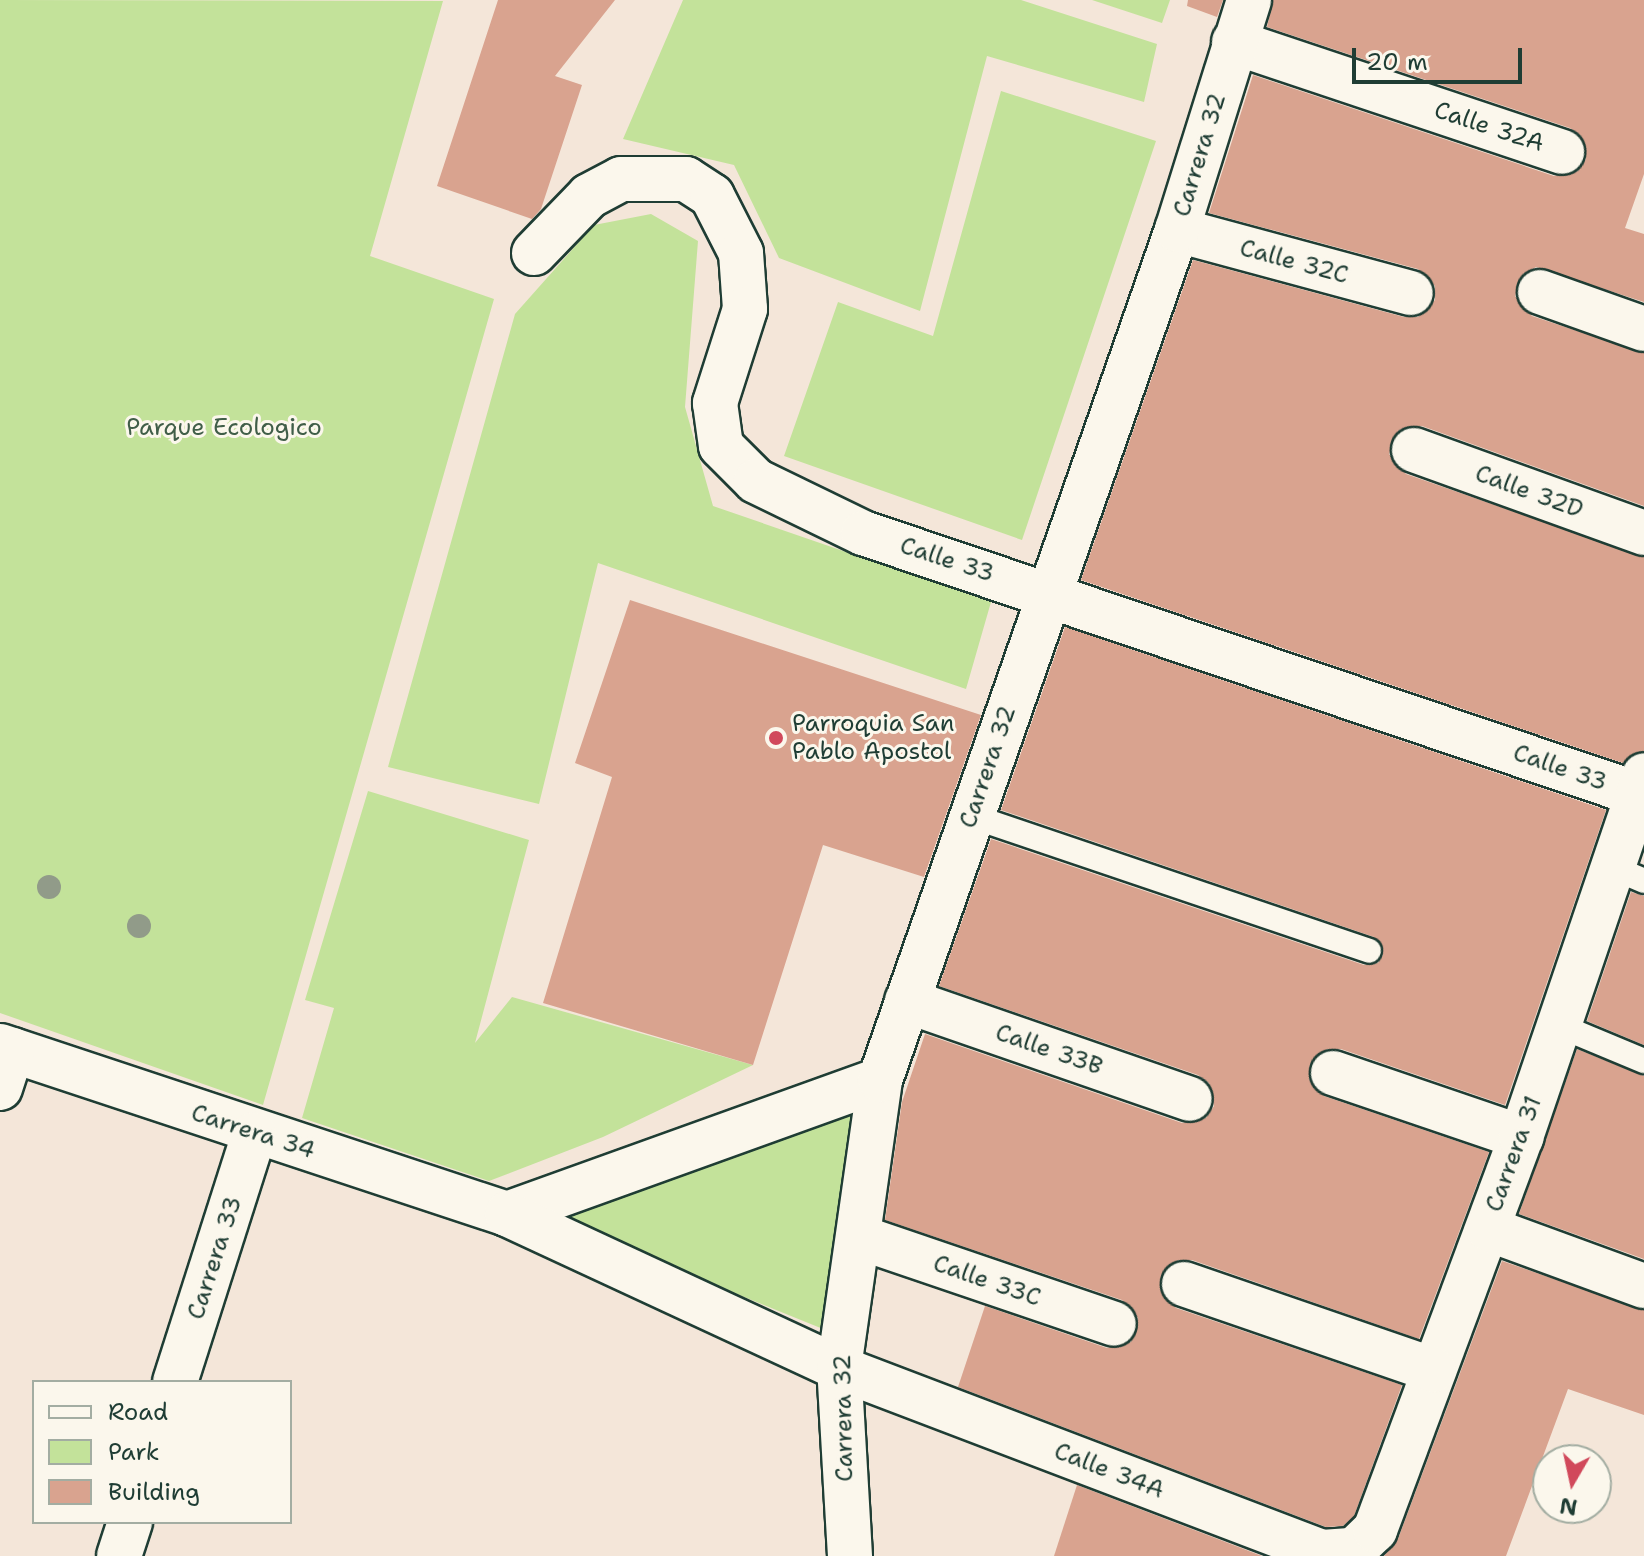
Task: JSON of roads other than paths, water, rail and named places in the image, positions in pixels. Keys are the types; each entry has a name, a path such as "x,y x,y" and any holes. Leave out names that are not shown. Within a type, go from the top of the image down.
{"street":[{"name":"Carrera 32","path":"850,1556 839,1368 880,1080 1177,230 1249,0"},
{"name":"Calle 32A","path":"1234,42 1562,152"},
{"name":"Calle 33","path":"534,253 589,196 621,179 686,179 712,196 741,253 745,309 715,403 721,446 756,481 863,533 1641,785"},
{"name":"Calle 32C","path":"1177,230 1411,293"},
{"path":"1540,292 1644,329"},
{"name":"Calle 32D","path":"1414,450 1644,533"},
{"name":"Carrera 31","path":"1375,1530 1560,1026 1630,875 1641,785"},
{"name":"Calle 33B","path":"907,1001 1190,1099"},
{"name":"Carrera 34","path":"4,1061 254,1134 507,1214 839,1368"},
{"path":"1333,1073 1521,1137"},
{"path":"507,1214 880,1080"},
{"name":"Carrera 33","path":"176,1380 254,1134"},
{"path":"1488,1229 1644,1286"},
{"name":"Calle 33C","path":"859,1237 1114,1324"},
{"path":"1184,1284 1434,1370"},
{"name":"Calle 34A","path":"839,1368 1322,1552 1354,1550 1375,1530"},
{"path":"119,1556 129,1524"}],"lane":[{"path":"971,816 1369,951"},
{"path":"1560,1026 1644,1061"}],"place":[{"name":"Parroquia San Pablo Apostol","path":"776,738"}],"park label":[{"name":"Parque Ecologico","path":"224,428"}]}
